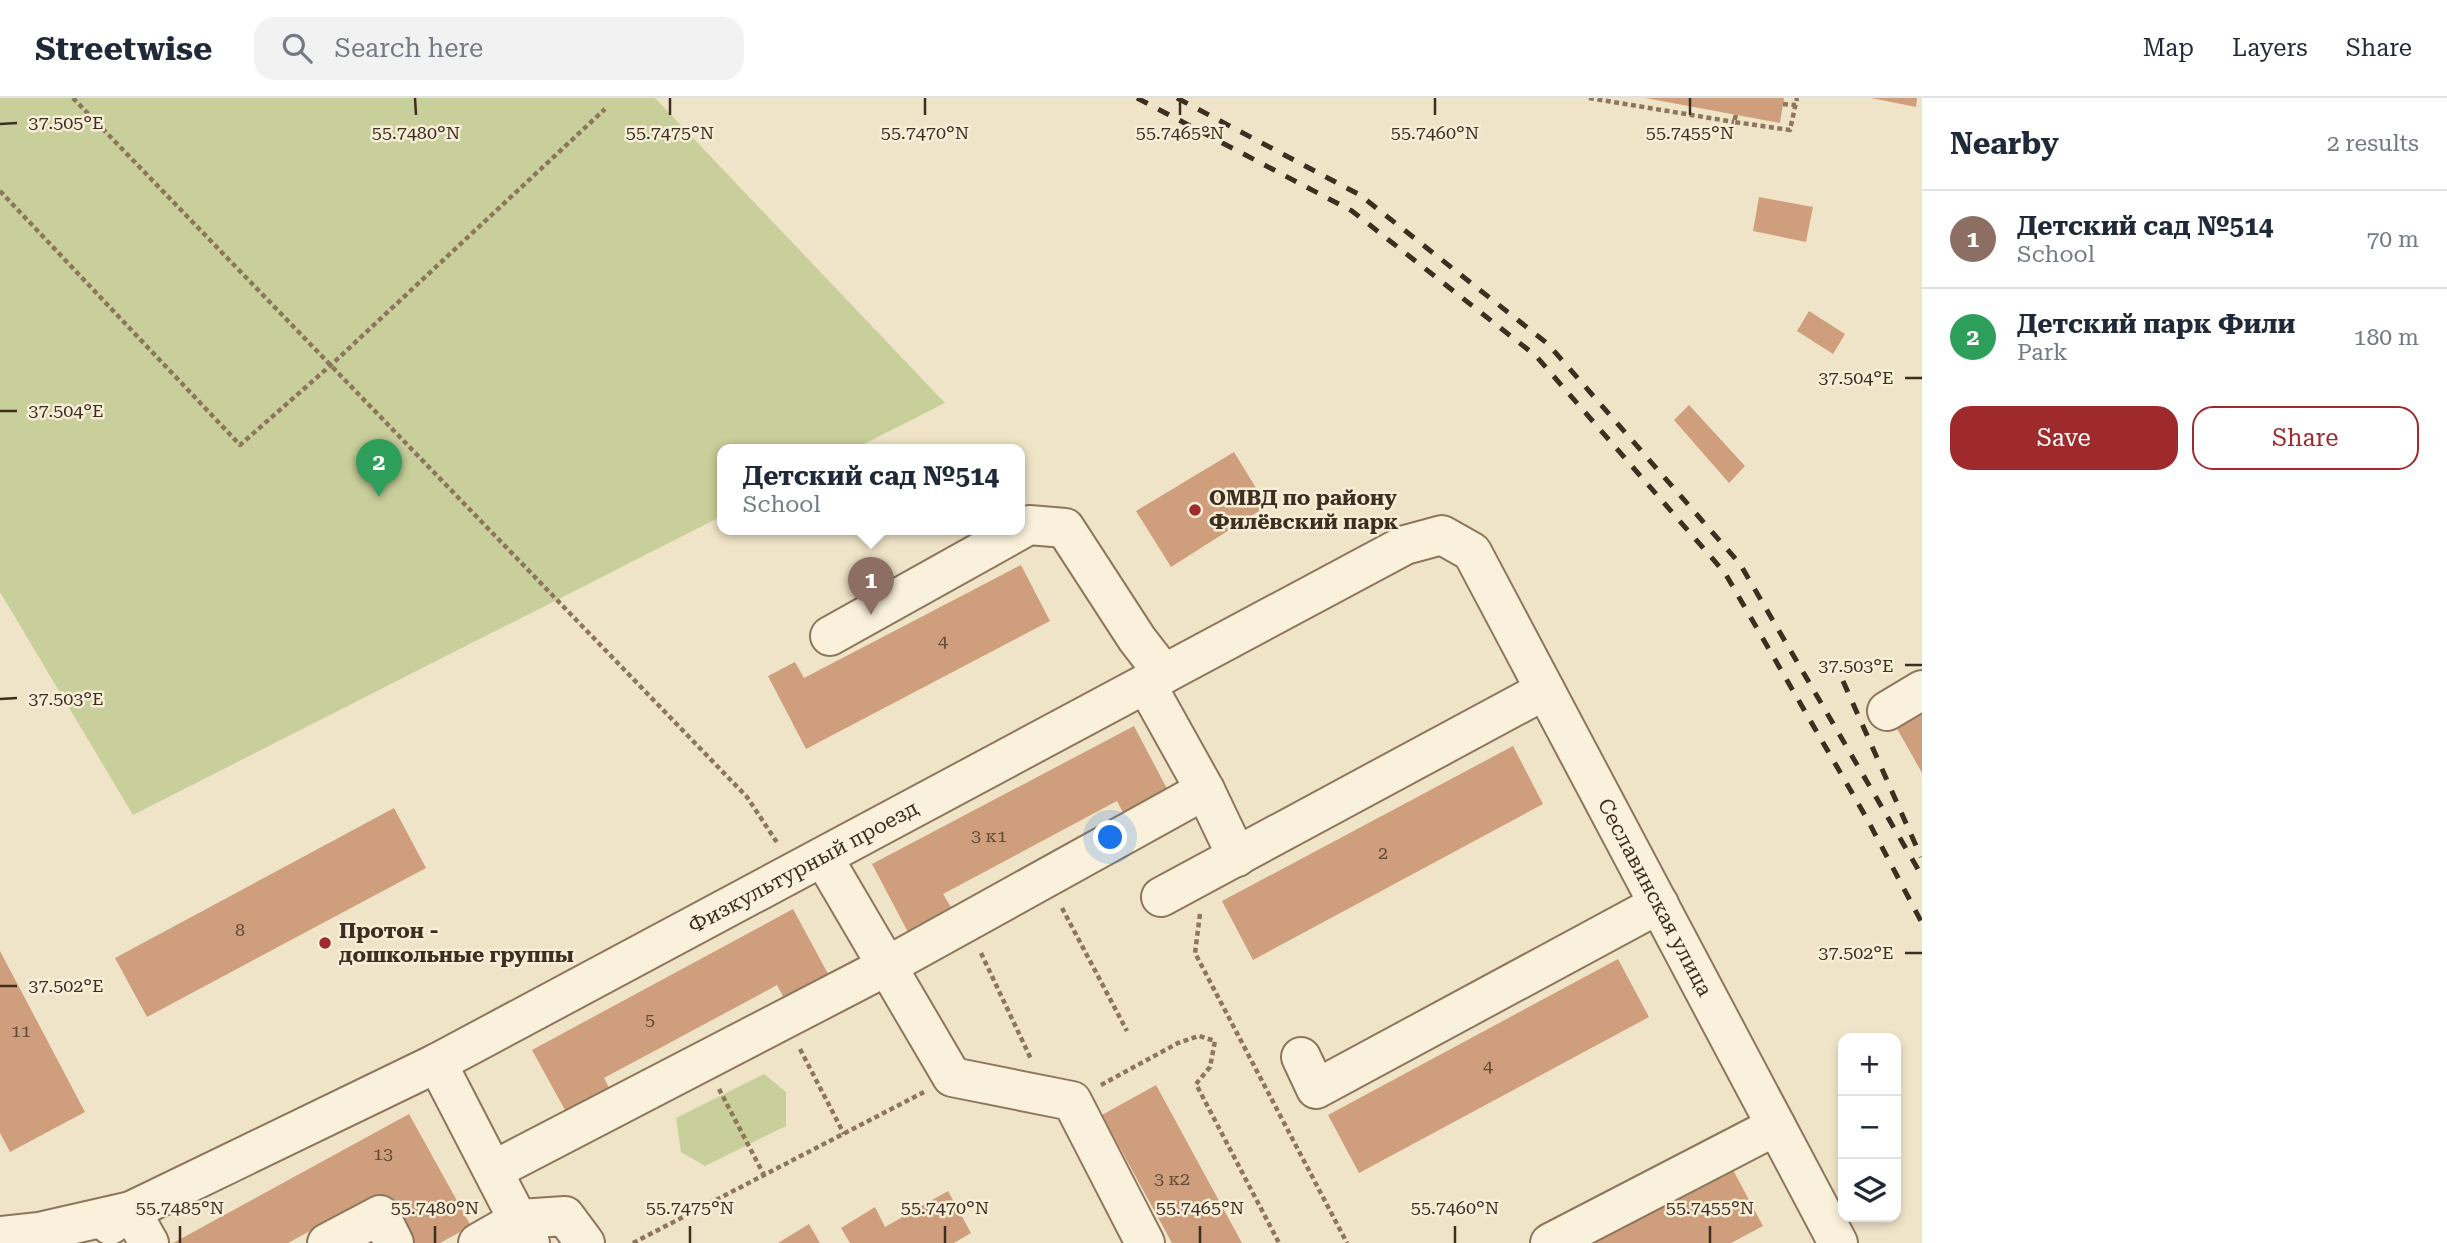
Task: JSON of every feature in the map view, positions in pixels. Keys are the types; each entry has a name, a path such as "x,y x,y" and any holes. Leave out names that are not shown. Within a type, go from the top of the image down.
{"street":[{"path":"1025,527 1029,525 1065,528 1138,639 1237,857"},
{"path":"830,636 1011,535"},
{"name":"Физкультурный проезд","path":"82,1243 140,1227 437,1063 1405,545 1442,535 1472,552"},
{"name":"Сеславинская улица","path":"1472,552 1838,1243"},
{"path":"1161,897 1545,690"},
{"path":"1887,711 1922,690"},
{"path":"494,1170 887,966 1205,790"},
{"path":"809,864 887,966 952,1077 1061,1099 1145,1243"},
{"path":"1301,1057 1316,1089 1659,904"},
{"path":"437,1063 525,1231"},
{"path":"1550,1243 1776,1126"},
{"path":"327,1243 380,1215 394,1243"},
{"path":"478,1243 525,1231 565,1216 585,1243"},
{"name":"Физкультурный проезд","path":"0,1236 140,1227"}],"path":[{"path":"73,98 809,864"},
{"path":"1589,98 1790,130 1797,98"},
{"path":"1783,104 1796,105"},
{"path":"0,191 240,446 331,365 605,109"},
{"path":"1734,122 1736,115"},
{"path":"1204,875 1195,953 1347,1243"},
{"path":"1046,879 1127,1031"},
{"path":"967,922 1061,1099 1199,1035 1215,1041 1210,1067 1196,1084 1279,1243"},
{"path":"785,1019 844,1134"},
{"path":"704,1061 764,1175"},
{"path":"633,1243 952,1077"}],"green space":[{"path":"0,98 655,98 945,403 864,444 717,444 717,519 133,815 0,592"},
{"path":"764,1074 786,1092 786,1126 705,1166 681,1152 676,1118"}],"building":[{"path":"1645,98 1784,98 1780,123"},
{"path":"1871,98 1917,98 1916,107"},
{"path":"1759,197 1813,207 1806,242 1753,231"},
{"path":"1809,311 1845,334 1833,354 1797,331"},
{"path":"1689,405 1745,466 1729,483 1674,420"},
{"path":"1234,452 1267,506 1171,567 1136,511"},
{"path":"1021,565 1050,621 806,749 768,676 795,662 804,678"},
{"path":"1922,708 1922,773 1895,725"},
{"path":"1134,726 1173,800 1129,824 1117,801 943,894 954,912 910,936 872,864"},
{"path":"1513,746 1543,804 1253,960 1222,901"},
{"path":"394,808 426,868 147,1017 115,958"},
{"path":"793,909 833,983 789,1007 777,985 604,1078 614,1097 571,1121 532,1050"},
{"path":"0,951 85,1112 10,1152 0,1133"},
{"path":"1618,959 1649,1017 1359,1173 1328,1115"},
{"path":"1156,1085 1242,1243 1172,1243 1102,1115"},
{"path":"409,1114 471,1226 440,1243 405,1243 378,1194 288,1243 173,1243"},
{"path":"1732,1168 1763,1226 1731,1243 1592,1243"},
{"path":"948,1191 971,1233 954,1243 850,1243 841,1228 875,1207 885,1227"},
{"path":"809,1224 820,1243 778,1243"}],"railway":[{"path":"1137,98 1352,211 1536,356 1725,573 1866,817 1922,923"},
{"path":"1177,98 1360,195 1548,344 1740,564 1922,876"},
{"path":"1843,681 1921,857"}],"place":[{"name":"Детский парк Фили","path":"379,497"},
{"name":"ОМВД по району Филёвский парк","path":"1195,510"},
{"name":"Детский сад №514","path":"871,615"},
{"name":"Протон - дошкольные группы","path":"325,943"}]}
